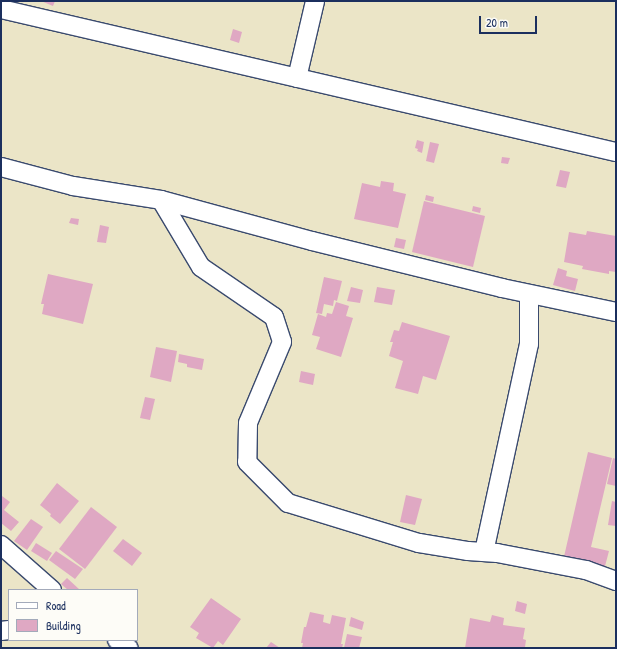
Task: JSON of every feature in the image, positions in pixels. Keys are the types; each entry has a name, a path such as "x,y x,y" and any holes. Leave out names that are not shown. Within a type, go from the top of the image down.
{"street":[{"path":"297,78 315,1"},
{"path":"1,9 616,152"},
{"path":"1,167 73,186 161,200 312,241 529,294 616,312"},
{"path":"161,200 201,267 274,317 282,342 248,423 248,462 288,503 419,543 497,553 586,570 616,581"},
{"path":"484,552 529,344 529,294"},
{"path":"1,545 51,589"},
{"path":"118,641 129,648"}],"building":[{"path":"41,1 55,1 53,6"},
{"path":"233,29 242,32 239,43 230,40"},
{"path":"417,140 424,142 422,153 417,151 418,149 415,148"},
{"path":"430,142 439,144 434,163 426,161"},
{"path":"502,157 510,158 508,164 501,163"},
{"path":"560,170 570,172 566,188 556,186"},
{"path":"381,181 394,183 393,191 406,194 398,228 354,219 362,183 380,187"},
{"path":"426,195 434,197 433,202 425,200"},
{"path":"424,201 485,216 473,267 412,252"},
{"path":"473,206 481,208 480,213 472,211"},
{"path":"71,218 79,219 78,225 69,223"},
{"path":"100,225 109,227 106,243 97,242"},
{"path":"587,231 616,236 616,272 609,271 609,274 582,269 583,266 564,262 569,232 586,235"},
{"path":"396,238 406,240 404,249 394,247"},
{"path":"558,268 567,271 566,276 578,279 575,291 553,285"},
{"path":"48,274 93,284 83,324 42,314 44,304 41,304"},
{"path":"324,277 342,281 337,301 334,300 333,306 324,304 322,314 316,313"},
{"path":"351,287 363,290 360,303 347,301"},
{"path":"377,287 395,290 392,305 374,302"},
{"path":"336,302 349,306 346,316 353,318 341,357 316,349 320,337 312,335 318,314 326,317 327,313 332,314"},
{"path":"402,322 450,336 436,380 423,376 418,394 395,388 403,361 389,356 393,342 390,342 394,330 399,331"},
{"path":"156,347 177,351 171,382 150,377"},
{"path":"179,354 204,359 202,370 187,367 187,364 178,362"},
{"path":"301,371 315,374 313,385 299,382"},
{"path":"145,397 155,399 150,420 140,418"},
{"path":"588,452 612,458 591,547 609,551 604,570 563,561"},
{"path":"613,458 616,459 616,486 607,484"},
{"path":"57,483 79,501 60,524 40,505"},
{"path":"406,495 422,499 415,525 400,522"},
{"path":"2,496 10,502 4,510 19,522 11,531 1,523"},
{"path":"612,501 616,502 616,526 608,525"},
{"path":"91,507 117,527 85,569 59,549"},
{"path":"31,519 43,527 27,550 14,541"},
{"path":"123,539 142,553 132,566 113,551"},
{"path":"36,543 52,553 47,561 31,551"},
{"path":"56,551 83,569 75,579 49,560"},
{"path":"67,578 79,589 67,589 61,584"},
{"path":"211,598 241,619 223,645 218,641 213,648 196,638 199,633 190,627"},
{"path":"517,601 527,604 525,614 515,611"},
{"path":"310,612 324,615 323,622 330,624 332,615 346,618 341,644 343,644 342,648 302,648 303,643 301,643 304,627 306,627"},
{"path":"492,615 504,618 503,625 525,628 523,639 526,640 525,647 465,648 470,618 490,622"},
{"path":"351,617 364,622 362,630 349,626"},
{"path":"347,634 362,637 359,648 344,648"},
{"path":"271,642 280,648 266,648"}]}
